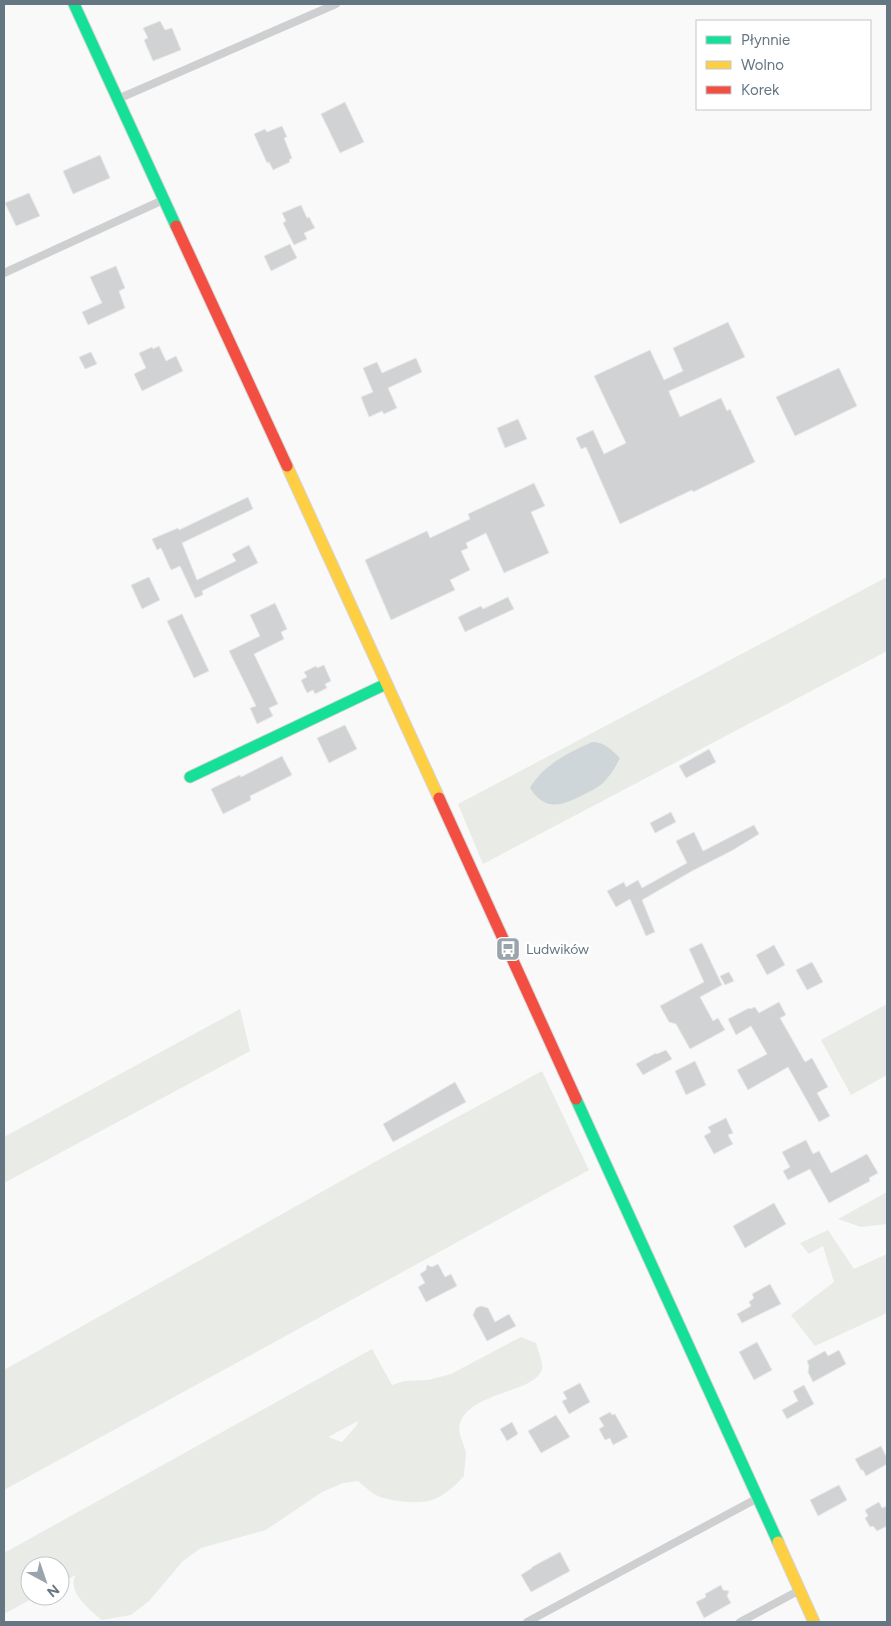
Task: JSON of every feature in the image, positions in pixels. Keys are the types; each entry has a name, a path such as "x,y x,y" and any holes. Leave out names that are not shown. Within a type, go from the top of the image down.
{"street":[{"path":"74,4 814,1622"},
{"path":"190,777 386,684"}],"lane":[{"path":"118,99 336,4"},
{"path":"4,273 164,200"},
{"path":"528,1622 758,1498"},
{"path":"740,1622 800,1590"}],"shaded area":[{"path":"887,577 887,651 483,864 458,804"},
{"path":"592,742 604,745 620,758 602,784 562,804 549,804 536,796 530,788 549,766 565,755"},
{"path":"887,1004 887,1075 851,1095 821,1040"},
{"path":"240,1009 250,1051 4,1183 4,1137"},
{"path":"542,1071 589,1170 4,1490 4,1370 382,1158"},
{"path":"887,1192 887,1224 861,1227 838,1219"},
{"path":"828,1230 854,1269 887,1254 887,1313 815,1346 791,1315 834,1282 823,1246 809,1254 800,1243"},
{"path":"521,1337 536,1343 541,1359 542,1369 537,1377 528,1383 489,1398 466,1412 459,1427 466,1453 464,1476 452,1488 438,1497 423,1502 392,1500 374,1494 358,1481 343,1483 322,1492 266,1530 201,1548 183,1561 149,1601 131,1615 102,1620 86,1606 77,1594 74,1587 76,1575 70,1578 70,1556 20,1556 20,1605 4,1614 4,1553 372,1349 392,1385 404,1381 428,1380 451,1374","holes":["358,1421 357,1425 342,1442 328,1437"]}],"building":[{"path":"160,21 165,30 172,28 181,50 153,61 144,40 148,38 143,28"},
{"path":"345,102 364,142 340,153 321,114"},
{"path":"282,126 287,137 284,138 292,158 289,160 290,162 273,170 269,162 267,163 254,134 265,129 267,132"},
{"path":"100,155 110,178 73,194 63,171"},
{"path":"29,193 40,216 16,226 5,203"},
{"path":"301,205 307,218 309,217 315,228 304,233 307,239 294,245 283,223 286,221 282,213"},
{"path":"290,244 297,258 271,271 264,256"},
{"path":"116,266 125,288 119,291 125,308 88,325 82,312 102,303 90,277"},
{"path":"728,322 745,357 669,392 680,417 721,398 727,411 730,409 755,462 620,524 586,447 581,449 576,438 593,430 604,454 626,443 594,376 650,350 664,380 683,371 673,348"},
{"path":"159,346 166,361 176,356 183,371 142,391 134,374 146,368 139,353"},
{"path":"91,352 97,364 85,369 79,357"},
{"path":"416,358 422,372 388,388 397,408 384,414 382,411 369,417 361,397 373,392 363,368 377,362 382,373"},
{"path":"839,368 857,406 795,436 776,397"},
{"path":"518,419 527,439 505,448 497,428"},
{"path":"534,483 545,506 531,512 549,553 504,573 486,533 466,543 468,548 461,551 470,570 450,580 455,590 391,620 365,560 427,531 430,538 470,519 468,514"},
{"path":"248,497 253,509 182,543 197,580 236,561 232,554 249,545 258,563 202,591 203,595 195,598 180,566 171,570 161,548 157,550 152,539 178,528 179,530"},
{"path":"149,577 160,600 142,609 131,585"},
{"path":"508,597 514,609 465,632 458,617 481,606 483,609"},
{"path":"275,603 287,629 281,632 284,639 254,654 278,704 269,708 273,716 257,724 250,708 256,706 229,651 260,636 250,615"},
{"path":"182,614 209,671 194,678 167,621"},
{"path":"324,665 331,681 325,684 327,688 315,694 313,690 307,693 301,680 307,677 304,672 316,666 317,668"},
{"path":"345,725 357,749 329,763 317,738"},
{"path":"709,749 716,762 686,778 679,766"},
{"path":"282,756 292,775 250,796 251,800 223,814 211,789 240,775 241,777"},
{"path":"671,812 676,822 655,833 650,823"},
{"path":"754,825 759,834 642,900 655,932 646,936 630,899 616,907 607,891 624,882 626,887 638,880 642,888 687,863 676,841 694,832 703,851"},
{"path":"702,943 722,985 700,997 713,1021 718,1018 725,1030 690,1049 676,1024 669,1022 660,1006 704,982 689,949"},
{"path":"774,945 785,965 767,975 756,955"},
{"path":"812,962 823,982 807,990 796,970"},
{"path":"729,972 734,981 725,985 720,976"},
{"path":"779,1002 786,1015 780,1018 805,1062 812,1058 828,1087 817,1093 830,1116 819,1122 788,1067 748,1090 737,1070 767,1054 751,1026 736,1035 728,1019 749,1008 755,1007 759,1013"},
{"path":"666,1050 672,1059 643,1075 636,1064 656,1053"},
{"path":"695,1061 706,1085 686,1095 675,1071"},
{"path":"455,1082 466,1102 393,1142 383,1124"},
{"path":"726,1118 733,1133 728,1135 733,1144 714,1154 704,1136 711,1132 708,1127"},
{"path":"806,1140 813,1154 819,1151 831,1173 867,1154 878,1173 869,1178 870,1181 829,1203 810,1169 788,1180 783,1171 790,1167 782,1152"},
{"path":"774,1203 786,1224 745,1248 733,1226"},
{"path":"438,1264 445,1277 451,1274 457,1286 426,1302 418,1287 425,1283 420,1274 426,1270 427,1265 432,1267"},
{"path":"770,1284 781,1304 742,1323 737,1314 751,1306 749,1302 754,1298 752,1294"},
{"path":"481,1306 488,1308 495,1322 509,1314 516,1326 487,1341 473,1315 476,1308"},
{"path":"757,1342 772,1370 754,1380 739,1352"},
{"path":"839,1350 846,1364 813,1382 808,1372 809,1366 807,1361 825,1351 828,1356"},
{"path":"580,1383 590,1402 569,1414 562,1401 567,1399 563,1392"},
{"path":"804,1385 814,1404 787,1419 782,1410 798,1401 793,1391"},
{"path":"610,1412 612,1415 615,1414 628,1437 613,1445 610,1438 605,1440 599,1429 604,1426 599,1418"},
{"path":"556,1415 570,1437 541,1453 528,1431"},
{"path":"512,1422 518,1434 507,1441 500,1429"},
{"path":"881,1446 887,1458 887,1464 866,1476 855,1459"},
{"path":"839,1485 847,1500 818,1516 810,1500"},
{"path":"879,1502 882,1508 887,1506 887,1526 877,1531 873,1526 870,1527 865,1518 868,1516 865,1510"},
{"path":"560,1552 570,1571 531,1592 521,1575"},
{"path":"721,1585 723,1590 729,1591 727,1596 731,1603 704,1618 696,1602 706,1597 705,1594"}],"traffic: fast":[{"path":"74,4 176,226"},
{"path":"190,777 386,684"},
{"path":"576,1099 778,1542"}],"traffic: slow":[{"path":"287,466 439,798"},
{"path":"778,1542 814,1622"}],"traffic: jam":[{"path":"176,226 287,466"},
{"path":"439,798 576,1099"}],"place":[{"name":"Ludwików","path":"508,949"}]}
